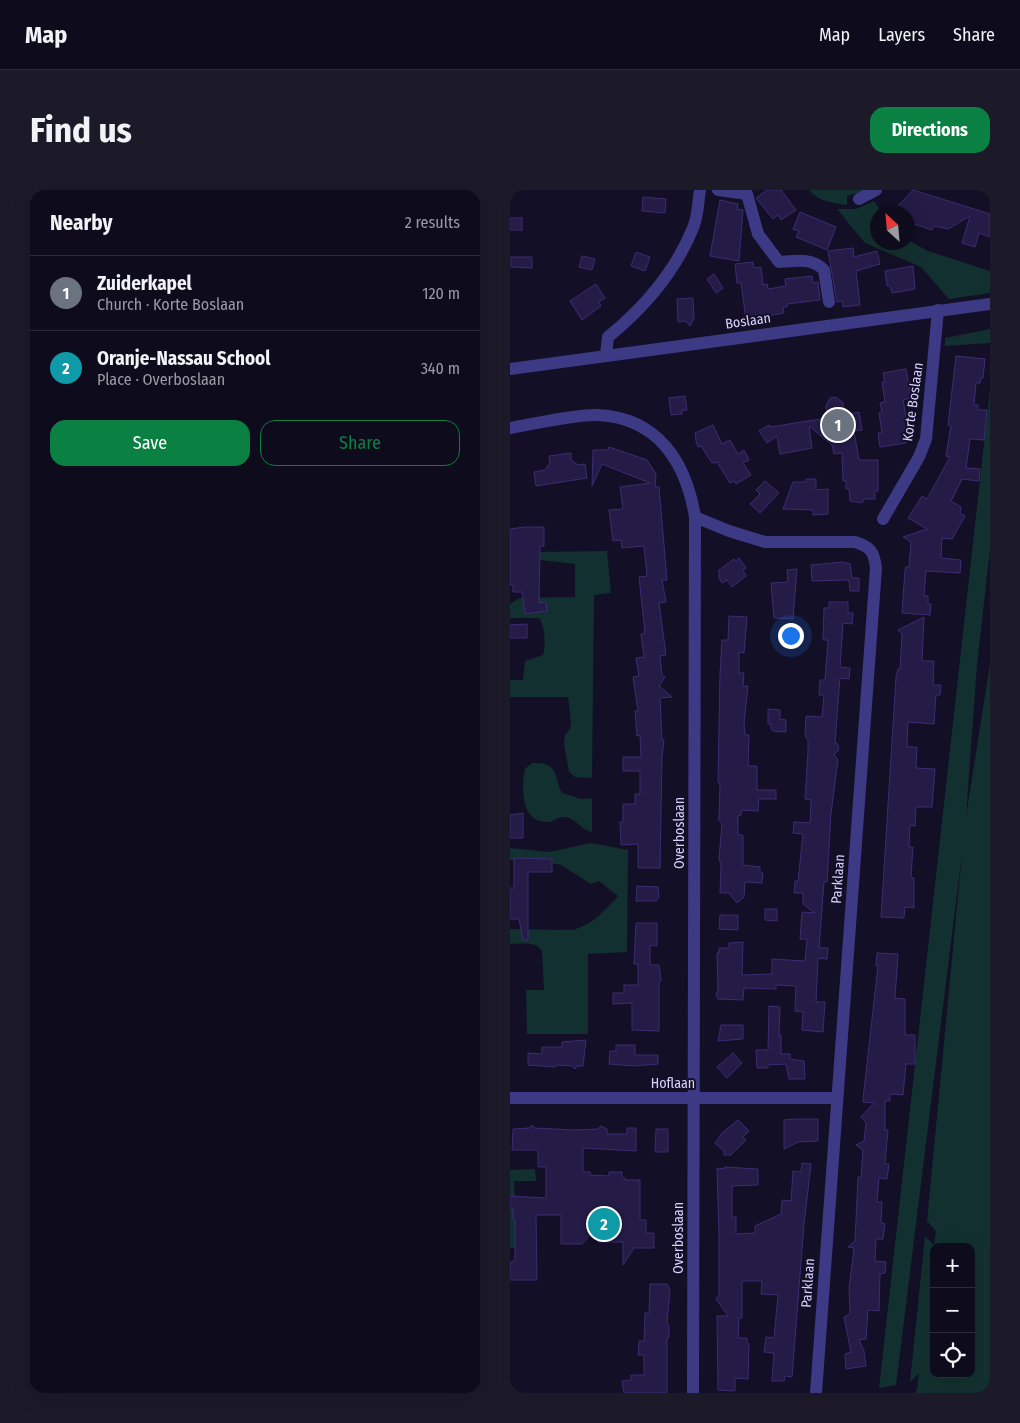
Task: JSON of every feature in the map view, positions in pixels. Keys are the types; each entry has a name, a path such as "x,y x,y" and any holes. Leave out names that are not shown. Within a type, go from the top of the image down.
{"street":[{"path":"606,355 608,337 644,306 677,260 694,226 700,190"},
{"path":"718,190 748,194 758,234 779,262 804,260 824,270 829,302"},
{"path":"859,199 876,190"},
{"name":"Boslaan","path":"510,369 990,304"},
{"name":"Korte Boslaan","path":"884,519 919,457 926,439 938,310"},
{"name":"Overboslaan","path":"510,428 596,415 615,417 637,424 653,434 671,452 691,490 695,516 693,1393"},
{"name":"Parklaan","path":"695,516 729,531 765,542 855,542 868,546 874,555 876,568 816,1393"},
{"name":"Hoflaan","path":"510,1098 837,1098"}],"green space":[{"path":"809,190 868,190 847,196 847,205 831,203 817,197"},
{"path":"874,201 877,205 870,205 870,245 865,243 837,209 856,209"},
{"path":"915,244 928,251 990,271 990,293 949,299 921,267 881,250 915,250"},
{"path":"990,329 990,343 945,346 945,338"},
{"path":"990,390 990,549 977,665 966,816 990,664 990,1393 914,1393 917,1390 919,1373 910,1382 925,1236 932,1243 930,1243 930,1378 975,1378 975,1243 934,1243 936,1231 927,1221 962,854 896,1385 879,1388"},
{"path":"607,551 611,593 594,595 592,778 575,777 569,772 564,744 565,735 570,729 571,722 568,697 510,697 510,680 523,680 525,661 543,655 545,641 543,626 539,618 510,618 510,604 520,598 575,597 575,564 540,560 540,552"},
{"path":"532,763 547,765 554,771 562,793 581,799 592,798 592,832 565,817 547,822 538,821 532,817 525,803 523,785 525,769"},
{"path":"591,843 628,850 627,952 588,954 588,1034 527,1034 526,990 544,990 542,951 532,944 510,944 510,929 573,930 593,921 618,896 599,881 591,884 561,865 551,863 542,865 510,860 510,848 549,852"},
{"path":"535,1169 536,1181 514,1181 517,1248 510,1248 510,1170"}],"building":[{"path":"767,190 781,190 796,210 781,220 778,215 773,219 756,198"},
{"path":"913,190 990,214 990,237 979,233 975,247 962,243 970,216 948,229 934,226 932,230 915,224 915,205 899,205"},
{"path":"643,197 666,199 665,213 642,211"},
{"path":"720,200 738,204 737,209 743,210 739,261 710,256"},
{"path":"800,212 836,227 827,250 796,237 799,231 793,229"},
{"path":"510,218 522,218 522,230 510,230"},
{"path":"853,248 854,257 877,251 880,264 856,271 860,305 843,307 842,301 837,302 828,251"},
{"path":"636,252 650,257 645,271 631,266"},
{"path":"582,256 595,259 592,270 579,267"},
{"path":"511,257 532,257 532,268 511,267"},
{"path":"753,262 754,268 761,267 763,285 767,284 768,289 786,286 785,279 812,276 813,283 818,282 820,300 787,304 787,307 783,307 784,313 746,320 741,283 737,283 735,264"},
{"path":"913,266 915,289 892,293 890,286 887,286 885,271"},
{"path":"714,274 723,288 716,293 707,279"},
{"path":"596,284 605,298 599,302 601,306 582,320 570,301"},
{"path":"693,298 694,318 690,326 686,321 678,322 677,299"},
{"path":"956,356 985,359 983,378 981,378 980,383 976,383 974,405 978,405 978,410 987,410 984,440 970,439 966,468 980,469 979,481 962,479 951,501 961,507 960,513 965,516 952,539 942,538 941,558 961,560 960,573 926,571 924,596 928,596 928,604 931,604 930,615 902,613 905,570 906,567 909,567 911,542 903,537 927,529 908,518 922,496 927,499 950,457 946,456 951,426 948,425"},
{"path":"906,369 911,398 903,400 908,428 904,428 906,443 880,447 878,433 882,432 879,413 882,412 880,403 885,402 882,382 885,382 883,373"},
{"path":"685,396 687,410 682,410 682,414 671,415 669,398"},
{"path":"836,397 843,403 845,415 859,412 862,430 854,431 859,460 878,460 878,491 875,491 875,499 864,499 862,503 850,501 849,489 846,489 846,481 843,481 842,453 834,454 832,445 809,426 812,448 780,454 777,436 767,443 759,431 769,425 770,427 827,418 826,406 830,398"},
{"path":"713,425 722,444 730,440 738,454 744,450 749,460 743,463 751,475 736,484 734,481 730,483 717,462 712,463 701,446 698,447 695,433"},
{"path":"609,447 647,460 656,474 655,487 659,487 667,580 662,580 666,602 659,603 666,655 660,656 662,675 665,677 659,686 672,697 660,698 662,740 664,740 660,868 638,868 638,844 621,845 620,822 623,822 623,804 635,804 635,794 640,794 640,771 623,771 623,757 641,757 640,735 637,736 635,711 638,711 633,677 639,676 636,658 644,657 641,634 645,633 639,577 647,576 644,546 622,548 621,540 613,541 609,510 623,509 620,487 650,483 602,464 592,486 593,450 608,450"},
{"path":"571,453 571,460 578,465 585,464 587,478 536,486 534,472 545,470 550,463 549,456"},
{"path":"806,479 816,479 816,490 828,489 828,514 813,515 813,510 783,509 793,482 806,482"},
{"path":"765,481 779,493 760,513 750,504 760,494 756,490"},
{"path":"544,527 544,546 540,546 539,603 546,602 547,611 525,614 522,592 513,592 513,585 510,585 510,529"},
{"path":"739,558 746,568 743,570 746,576 732,587 727,580 722,583 719,578 719,570 734,559 736,561"},
{"path":"843,562 850,564 852,578 859,578 859,591 850,591 849,580 812,581 811,565"},
{"path":"797,569 793,619 774,618 771,583 788,582 787,570"},
{"path":"829,602 848,602 848,613 853,613 852,624 843,623 840,667 850,668 849,679 840,678 839,690 835,743 837,743 839,750 834,754 838,760 831,813 827,882 824,882 819,948 828,948 827,959 818,958 816,1002 825,1002 823,1032 802,1030 803,1012 795,1011 796,986 776,985 776,989 744,988 743,1000 718,999 716,994 718,990 717,953 719,953 719,948 729,948 729,943 743,942 742,975 772,974 772,959 805,961 807,939 800,939 802,912 815,913 803,904 803,893 794,893 795,881 798,881 803,834 793,833 794,822 810,823 811,800 805,799 808,752 808,740 805,736 806,716 822,717 824,695 819,695 820,680 825,680 828,640 823,640 824,608 829,608"},
{"path":"729,616 747,617 744,653 739,652 739,673 744,673 743,686 748,686 744,723 745,735 749,735 748,766 757,766 757,790 776,790 776,799 759,799 758,811 742,810 741,815 738,816 738,835 743,835 743,865 760,867 760,873 763,873 762,883 745,882 744,897 737,903 729,893 720,893 721,865 719,858 722,824 718,819 720,784 718,782 720,674 722,640 728,640"},
{"path":"924,617 922,661 934,661 933,685 941,685 940,695 936,695 934,724 908,722 907,747 917,747 916,768 935,769 932,807 916,807 915,826 910,825 909,847 913,847 911,877 914,878 914,908 905,907 904,918 881,917 896,677 898,669 900,669 902,634 898,630"},
{"path":"527,624 527,638 510,638 510,625"},
{"path":"768,709 780,710 780,719 786,720 786,732 773,731 771,729 771,724 768,724"},
{"path":"523,813 523,838 510,838 510,815"},
{"path":"514,858 552,859 552,872 528,872 528,940 523,940 519,919 510,919 510,888 514,888"},
{"path":"637,886 658,887 659,897 656,901 636,901"},
{"path":"765,909 777,909 777,921 765,920"},
{"path":"720,915 738,915 738,930 719,929"},
{"path":"636,923 657,923 657,946 650,945 650,965 659,965 661,980 659,983 659,1031 632,1030 632,1003 613,1004 613,993 624,993 624,985 638,985 638,964 634,964"},
{"path":"877,953 898,954 895,998 905,999 905,1035 915,1035 915,1064 906,1064 903,1095 890,1094 890,1101 885,1101 885,1130 888,1130 885,1164 889,1164 887,1179 879,1178 877,1202 882,1202 881,1223 885,1224 883,1239 876,1239 875,1261 886,1262 885,1273 880,1274 879,1311 868,1310 866,1339 859,1340 864,1351 866,1366 846,1369 845,1354 851,1352 844,1317 850,1314 849,1288 854,1248 848,1247 855,1241 858,1177 861,1177 863,1150 856,1145 864,1141 866,1123 861,1117 874,1103 863,1102 863,1099 878,966 876,966"},
{"path":"769,1006 780,1007 779,1035 781,1035 781,1054 790,1054 790,1059 804,1061 805,1079 789,1079 786,1064 768,1065 768,1068 757,1068 756,1050 768,1050"},
{"path":"721,1025 743,1025 743,1039 718,1041"},
{"path":"586,1040 583,1066 577,1066 575,1069 572,1066 528,1065 528,1053 542,1054 542,1047 562,1047 562,1042"},
{"path":"616,1045 635,1045 635,1055 658,1055 658,1064 634,1066 609,1064 610,1051 616,1051"},
{"path":"733,1053 742,1063 727,1078 717,1067"},
{"path":"818,1119 818,1141 798,1142 784,1149 784,1120"},
{"path":"738,1120 749,1131 743,1137 746,1140 731,1155 724,1155 724,1151 715,1143 722,1133"},
{"path":"532,1125 534,1128 575,1130 598,1129 601,1126 607,1129 607,1134 627,1134 627,1128 636,1128 636,1151 583,1148 583,1172 590,1172 590,1175 609,1176 609,1172 622,1172 622,1178 625,1178 625,1180 640,1180 640,1220 646,1220 646,1233 654,1233 654,1248 634,1248 623,1265 623,1242 598,1242 598,1226 582,1244 561,1244 561,1215 536,1215 537,1280 510,1280 510,1263 515,1260 515,1220 513,1220 513,1208 510,1208 510,1196 546,1198 546,1167 538,1167 538,1150 512,1150 513,1129 529,1128"},
{"path":"656,1129 668,1129 668,1152 655,1152"},
{"path":"802,1163 811,1164 804,1224 792,1377 785,1376 784,1381 772,1381 774,1353 764,1352 766,1337 774,1338 778,1295 761,1294 762,1281 742,1281 742,1318 739,1318 738,1338 747,1338 747,1343 749,1344 748,1379 735,1378 735,1391 718,1390 717,1316 728,1316 716,1299 719,1295 717,1168 758,1169 758,1185 732,1186 732,1217 736,1217 736,1234 755,1233 755,1226 781,1214 782,1200 791,1201 793,1171 801,1172"},
{"path":"650,1284 667,1284 670,1290 667,1323 669,1326 669,1337 667,1339 667,1393 624,1393 622,1381 631,1380 631,1375 644,1375 644,1355 638,1355 639,1341 644,1341 645,1313 649,1313"}],"place":[{"name":"Zuiderkapel","path":"838,425"},
{"name":"Oranje-Nassau School","path":"604,1224"}]}
